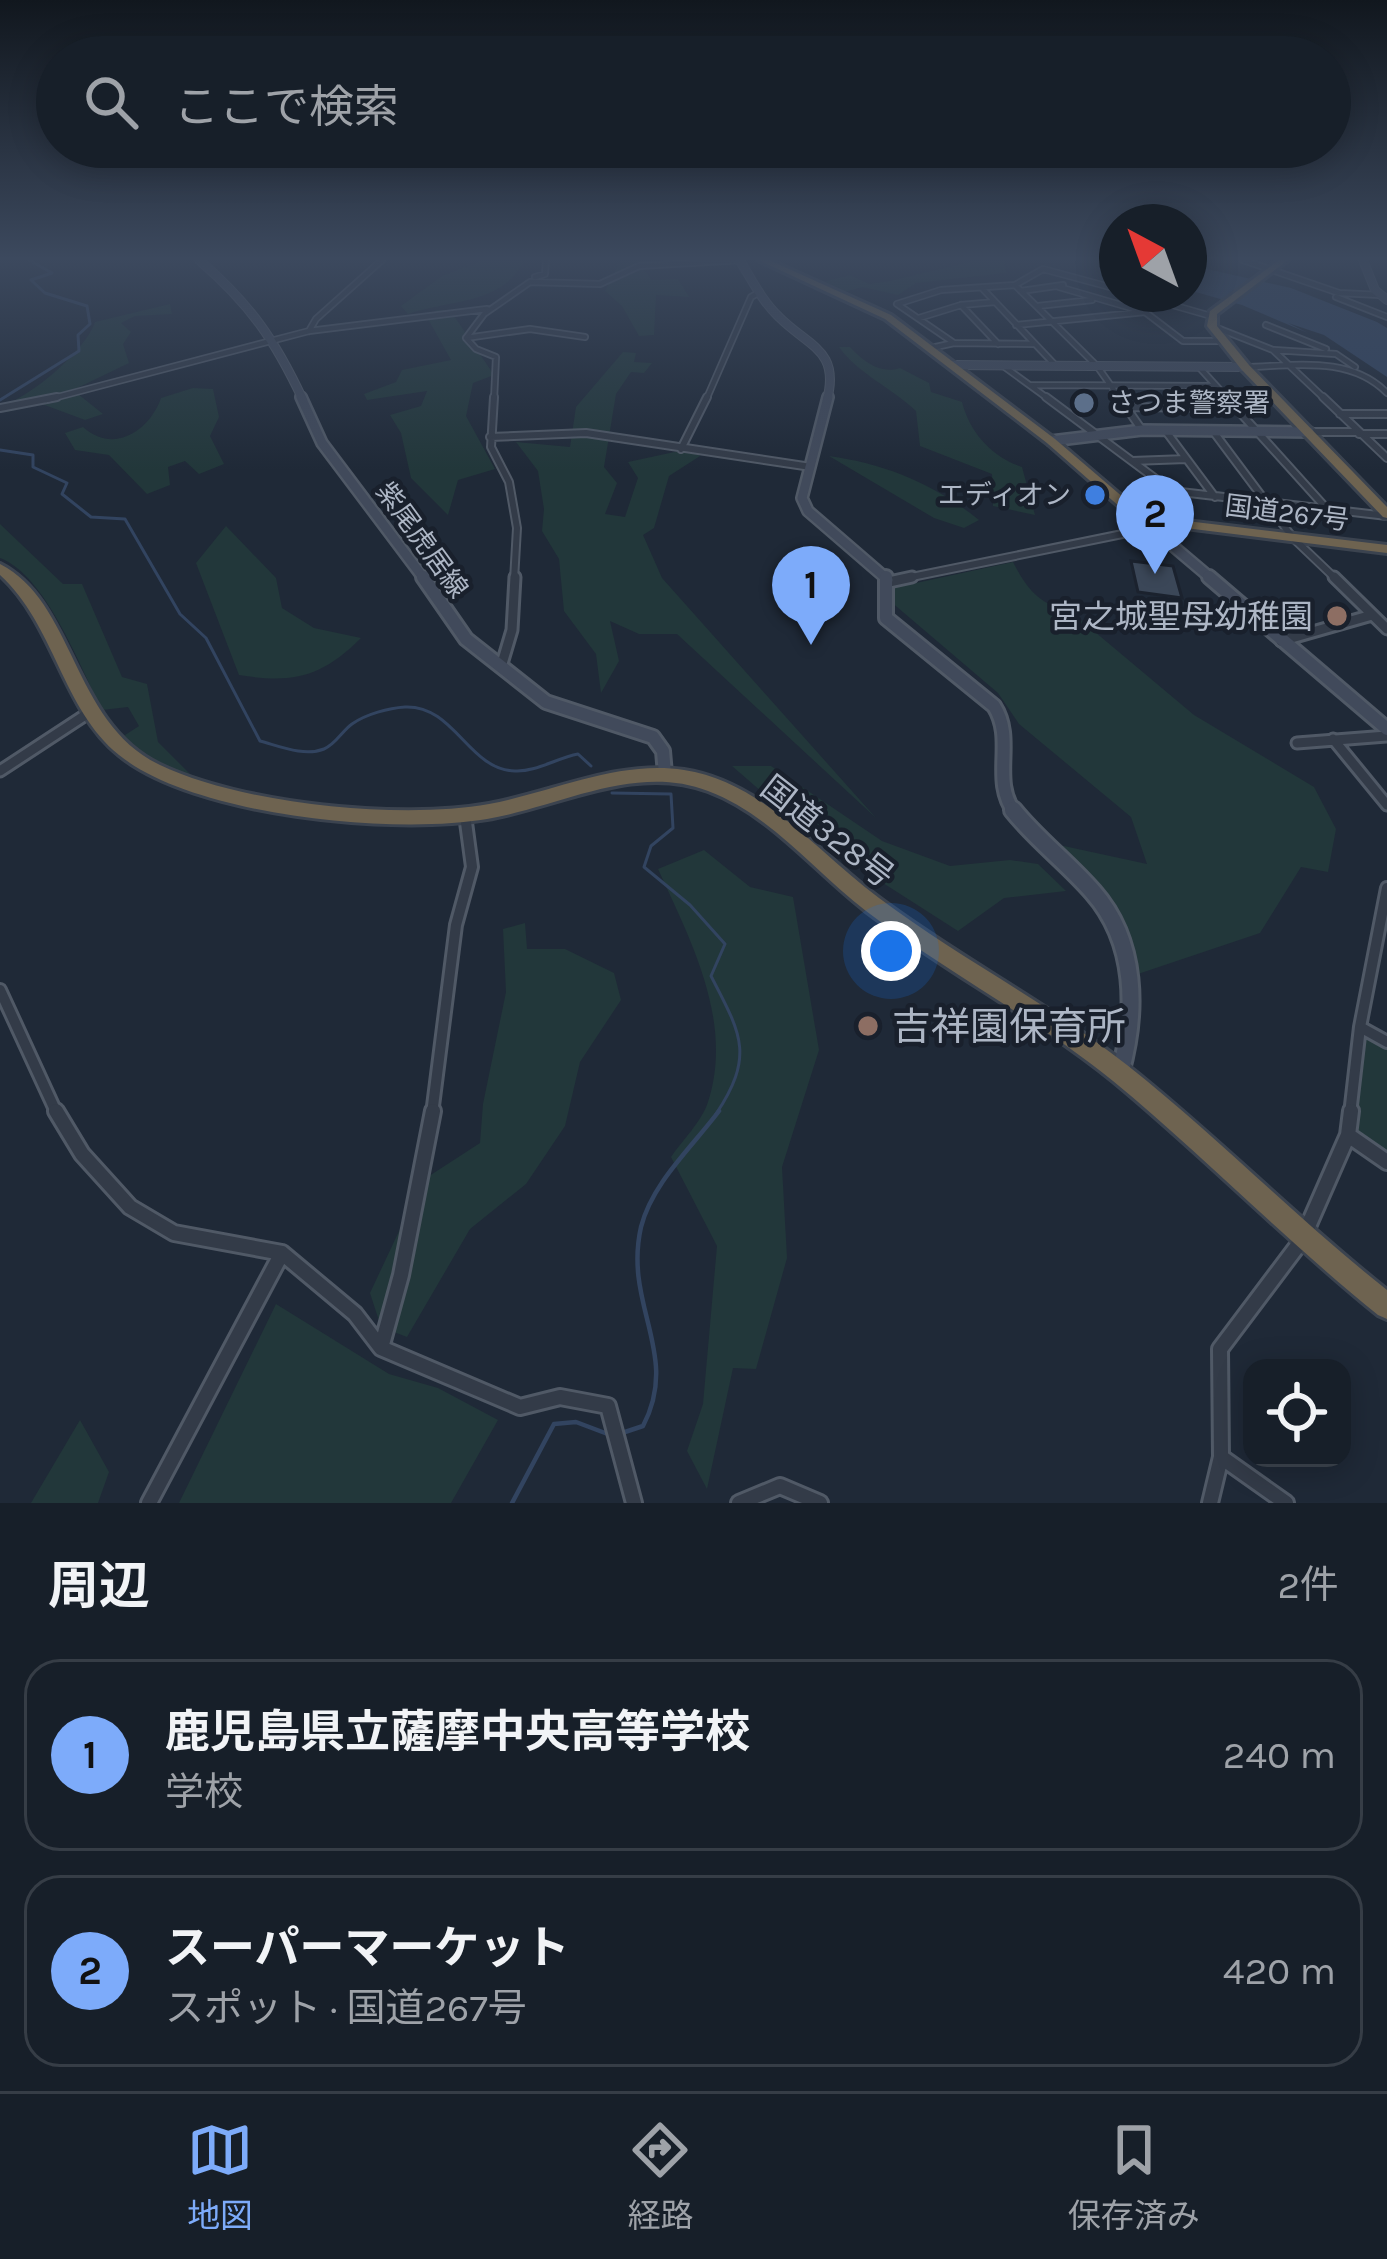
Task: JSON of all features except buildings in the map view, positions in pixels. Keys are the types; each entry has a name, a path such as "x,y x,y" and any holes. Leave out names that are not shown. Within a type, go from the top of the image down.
{"highway":[{"path":"903,330 1052,441 1144,524"},
{"path":"1218,330 1221,341 1387,515"},
{"name":"国道267号","path":"1144,524 1387,549"},
{"name":"国道328号","path":"0,568 107,736 134,759 193,785 408,819 464,815 622,778 665,774 711,784 736,796 879,910 1120,1073 1301,1240 1387,1306"}],"street":[{"name":"紫尾虎居線","path":"267,330 322,443 415,563 444,612 500,668 546,702 653,737 663,752 665,774"},
{"path":"0,408 323,330"},
{"path":"466,338 473,330"},
{"path":"466,338 522,330"},
{"path":"538,330 585,337"},
{"path":"681,449 739,330"},
{"path":"796,330 826,353 833,378 802,498 808,511 889,582"},
{"path":"935,330 954,344"},
{"path":"985,330 998,344"},
{"path":"1020,330 1056,366"},
{"path":"1060,330 1097,367 1142,430"},
{"path":"1169,330 1183,341 1221,341"},
{"path":"1237,330 1273,350 1387,458"},
{"path":"1278,330 1336,354 1378,379 1387,393"},
{"path":"466,338 476,349 496,356 490,437 515,501 512,630 500,668"},
{"path":"931,349 954,344 1035,344"},
{"path":"1273,350 1336,354"},
{"path":"953,365 1360,369"},
{"path":"1002,365 1172,491 1387,515"},
{"path":"1199,367 1327,509"},
{"path":"1030,386 1215,386"},
{"path":"1125,406 1238,408"},
{"path":"1340,414 1387,414"},
{"path":"1052,441 1095,432 1142,430 1387,434"},
{"path":"1165,430 1216,496"},
{"path":"1214,431 1293,538 1387,629"},
{"path":"490,437 586,433 811,467"},
{"path":"1132,461 1187,459"},
{"path":"1172,491 1180,525"},
{"path":"889,582 1144,524 1387,733"},
{"path":"889,582 886,618 983,694 1003,718 1001,790 1006,801 1110,914 1130,985 1130,1043 1120,1073"},
{"path":"1281,641 1372,615"},
{"path":"0,771 90,712"},
{"path":"1297,742 1387,733"},
{"path":"1333,739 1387,805"},
{"path":"381,1348 401,1275 432,1115 457,925 472,867 464,815"},
{"path":"1210,1503 1221,1457 1220,1348 1301,1240 1348,1135 1360,1027 1387,888"},
{"path":"0,990 38,1079 98,1176 154,1225 204,1244 268,1247 282,1253 355,1314 381,1348 490,1398 520,1407 560,1397 608,1406 634,1503"},
{"path":"1360,1027 1387,1042"},
{"path":"1348,1135 1387,1162"},
{"path":"148,1503 282,1253"},
{"path":"1221,1457 1286,1503"},
{"path":"739,1503 766,1487 789,1484 820,1503"}],"green space":[{"path":"434,330 464,330 494,375 473,383 466,416 495,469 458,480 448,515 411,478 401,433 390,415 421,406 427,391 367,400 364,394 396,382 402,370 451,360"},
{"path":"636,330 654,330 654,335 639,336"},
{"path":"131,332 123,344 129,363 73,390 103,414 85,420 42,404 6,412 0,406 55,372 90,333"},
{"path":"839,347 850,347 879,368 900,368 929,383 931,392 962,402 984,442 1022,467 1035,515 993,506 992,474 920,446 916,411 855,365"},
{"path":"623,352 636,353 634,362 652,363 644,373 631,372 616,394 604,467 617,483 605,514 625,517 638,478 628,462 693,448 700,456 669,476 654,528 643,535 662,578 876,818 677,634 639,634 610,621 619,661 601,693 596,654 564,611 559,559 542,531 538,471 516,442 570,447 576,407"},
{"path":"193,388 213,389 219,417 210,436 224,464 199,474 185,461 168,467 170,485 147,494 109,455 75,450 65,433 83,427 107,439 130,435 149,420 161,398"},
{"path":"829,456 908,478 979,520 964,528 934,518"},
{"path":"0,524 63,584 82,584 122,677 147,684 158,742 194,778 166,769 119,739 139,726 128,707 102,710 47,602 17,568 0,558"},
{"path":"226,526 276,578 282,608 314,628 361,638 333,662 306,674 291,678 239,675 196,563"},
{"path":"1013,562 1036,594 1070,611 1194,715 1314,787 1336,829 1328,872 1301,867 1260,933 1135,975 1112,899 1050,843 1147,864 1131,817 1019,724 998,693 890,601 893,588"},
{"path":"732,766 771,766 882,841 950,866 1010,860 1038,864 1066,891 1004,898 958,931 822,844"},
{"path":"704,850 750,887 793,897 819,1050 782,1167 787,1258 756,1369 733,1368 707,1489 687,1451 703,1404 717,1246 671,1157 708,1102 716,1042 705,982 658,869"},
{"path":"525,923 527,949 565,949 614,973 621,1000 580,1062 565,1126 526,1184 470,1229 407,1337 381,1327 370,1293 423,1180 480,1143 483,1104 506,992 503,929"},
{"path":"1360,1027 1387,1042 1387,1162 1348,1135"},
{"path":"276,1304 389,1374 438,1388 498,1420 451,1503 179,1503"},
{"path":"80,1420 109,1472 98,1503 31,1503"}],"water":[{"path":"1309,330 1387,330 1387,377 1324,335"}],"waterway":[{"path":"0,400 79,351 78,335 83,330"},
{"path":"0,450 33,455 33,467 67,483 62,494 91,517 125,519 180,614 206,638 260,741 316,751 328,747 364,717 405,707 437,716 499,768 523,771 578,754 591,766"},
{"path":"612,793 671,794 673,828 651,846 644,867 690,905 725,944 711,976 736,1030 739,1060 716,1114"},
{"path":"622,1433 643,1426 656,1375 639,1281 641,1227 663,1180 719,1111"},
{"path":"512,1503 554,1424 576,1422 613,1436"}],"place":[{"name":"さつま警察署","path":"1084,403"},
{"name":"エディオン","path":"1095,495"},
{"name":"スーパーマーケット","path":"1155,574"},
{"name":"宮之城聖母幼稚園","path":"1337,616"},
{"name":"鹿児島県立薩摩中央高等学校","path":"811,645"},
{"name":"吉祥園保育所","path":"868,1026"}]}
